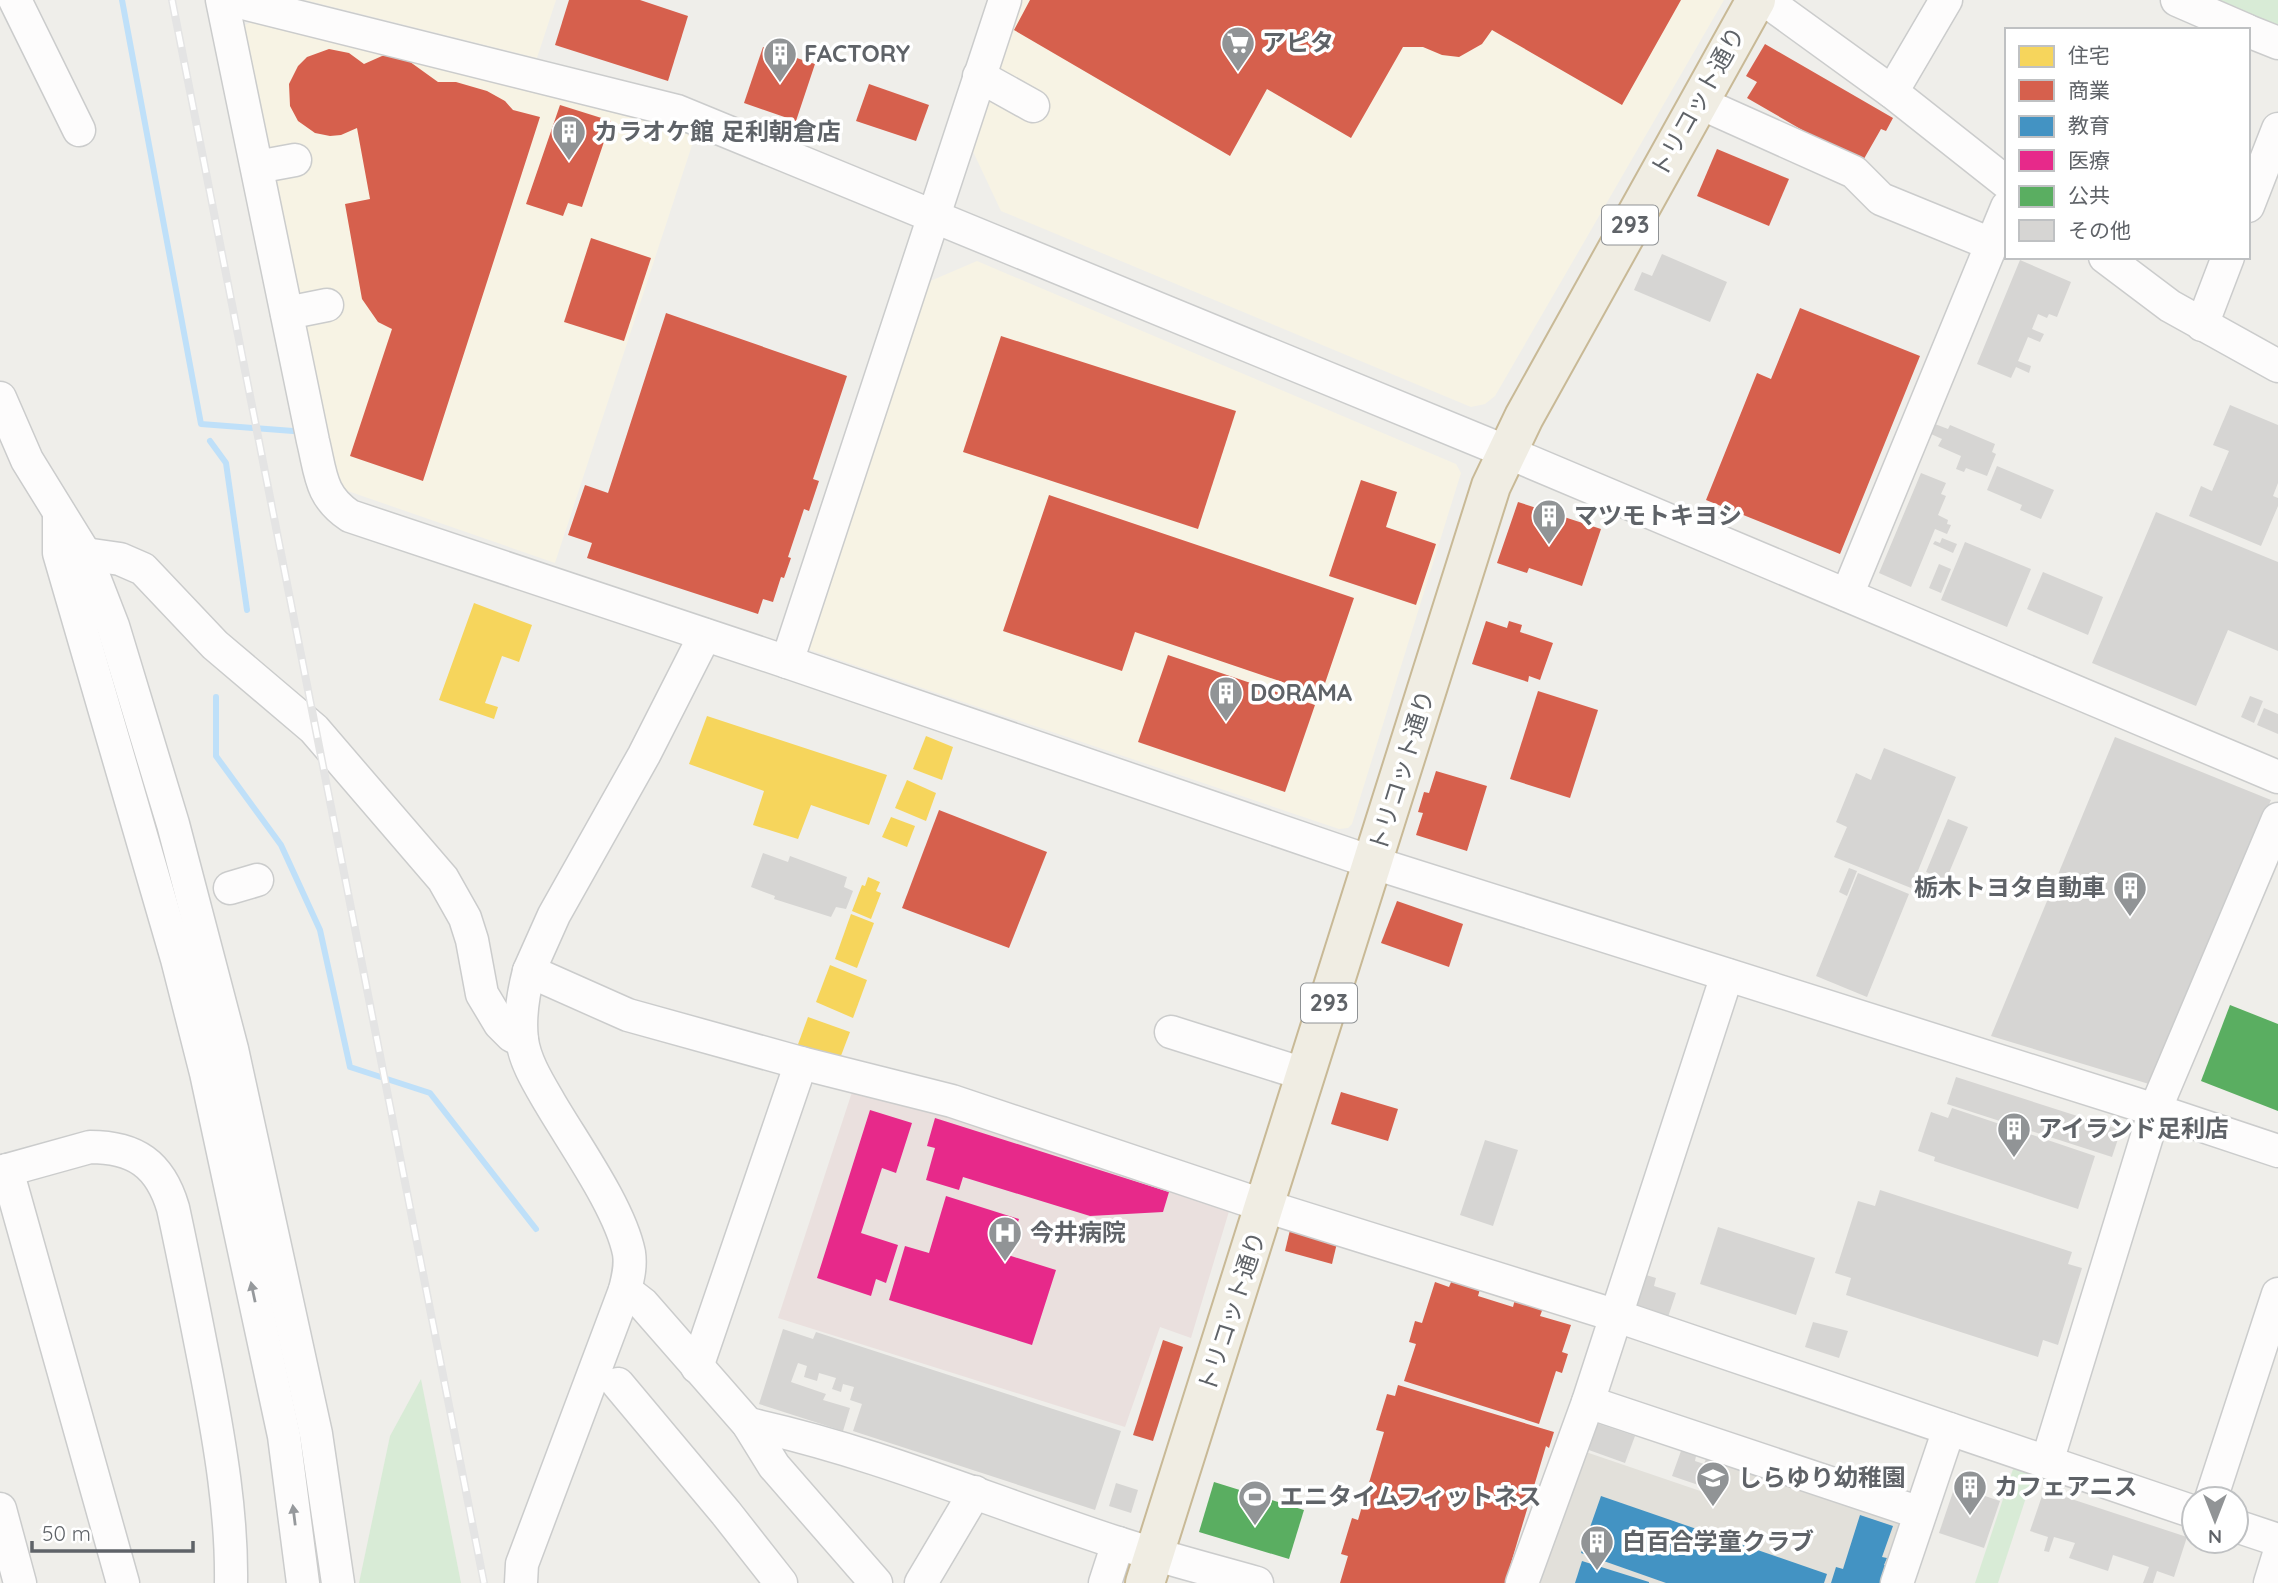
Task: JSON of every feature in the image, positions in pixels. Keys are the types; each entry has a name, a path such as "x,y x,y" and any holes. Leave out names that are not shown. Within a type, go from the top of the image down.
{"highway":[{"name":"トリコット通り","path":"1155,1573 1265,1206 1491,486 1524,417 1756,0"}],"street":[{"path":"15,0 79,130"},
{"path":"222,0 324,484 328,496 350,516 1374,863 2155,1110 2278,1152"},
{"path":"231,0 358,43 677,111 1507,452 2278,777"},
{"path":"787,662 1005,0"},
{"path":"1765,0 1892,92 2005,181"},
{"path":"1892,92 1946,0"},
{"path":"2189,2 2243,28"},
{"path":"2250,31 2278,43"},
{"path":"979,76 1033,106"},
{"path":"1698,102 1854,172 1881,199 1991,244"},
{"path":"2260,201 2278,129"},
{"path":"257,167 295,160"},
{"path":"1847,594 2005,212"},
{"path":"2108,259 2170,306 2278,366"},
{"path":"2202,325 2227,259"},
{"path":"287,313 327,305"},
{"path":"0,398 27,460 85,554 113,626 169,811 232,1049 316,1434 338,1583"},
{"path":"59,513 59,553 177,959 213,1106 284,1436 303,1583"},
{"path":"85,554 120,559 143,569 215,645 314,729 443,879 465,918 482,994 500,1024 512,1036 522,1040"},
{"path":"521,1583 522,1564 625,1290 630,1268 624,1234 613,1210 527,1059 522,1040 521,1000 529,971 554,915 644,755 705,635"},
{"path":"2047,1462 2155,1110 2278,818"},
{"path":"529,971 628,1015 952,1101 1265,1206 1617,1316 2180,1507"},
{"path":"1522,1583 1617,1316 1727,975"},
{"path":"1171,1032 1307,1075"},
{"path":"697,1367 801,1063"},
{"path":"124,1583 4,1171 90,1147 117,1149 144,1161 156,1172 175,1215 215,1420 226,1495 232,1559 231,1583"},
{"path":"625,1290 643,1304 748,1424 774,1466 876,1583"},
{"path":"2216,1485 2278,1294"},
{"path":"618,1384 726,1513 780,1583"},
{"path":"1588,1402 1920,1513"},
{"path":"748,1424 792,1433 975,1492 1118,1543 1155,1573 1257,1583"},
{"path":"1897,1583 1949,1429"},
{"path":"922,1583 975,1492"},
{"path":"0,1509 20,1583"},
{"path":"2250,1531 2278,1540"},
{"path":"1105,1583 1118,1543"},
{"path":"2270,1583 2278,1557"}],"shaded area":[{"path":"305,0 556,0 537,58"},
{"path":"1017,0 1724,0 1495,396 1485,404 1471,407 1001,211 969,143"},
{"path":"251,22 665,126 695,136 555,563 342,489 337,484 242,27"},
{"path":"977,261 1456,464 1461,473 1352,824 1348,828 1339,829 807,649 921,285"},
{"name":"今井病院","path":"854,1086 1001,1128 1230,1208 1191,1338 1160,1327 1125,1427 778,1318"},
{"name":"しらゆり幼稚園","path":"1580,1450 1715,1496 1727,1463 1899,1519 1902,1529 1884,1583 1533,1583"}],"green space":[{"path":"2212,0 2278,0 2278,30"},
{"path":"421,1379 461,1583 359,1583 390,1436"},
{"path":"2016,1460 2036,1467 1998,1583 1975,1583"}],"building: 住宅":[{"path":"474,603 532,625 519,662 502,656 485,703 498,707 494,719 439,700"},
{"path":"707,716 887,775 869,825 811,805 798,839 753,825 764,791 689,764"},
{"path":"926,736 953,747 942,780 913,769"},
{"path":"907,780 936,793 926,821 895,808"},
{"path":"891,817 915,826 907,847 882,837"},
{"path":"868,877 880,882 876,891 881,893 871,919 852,911"},
{"path":"851,914 874,923 857,968 835,959"},
{"path":"830,965 867,980 853,1018 816,1002"},
{"path":"808,1017 850,1032 839,1061 797,1047"}],"building: 商業":[{"path":"569,0 640,0 688,16 668,81 555,45"},
{"name":"アピタ","path":"1030,0 1681,0 1622,105 1492,30 1482,44 1459,57 1442,55 1423,47 1403,47 1351,138 1267,89 1230,156 1014,30"},
{"path":"1765,44 1893,118 1886,131 1881,129 1861,164 1747,98 1757,82 1746,76"},
{"name":"FACTORY","path":"763,47 815,64 796,121 744,103"},
{"path":"329,49 349,53 364,64 382,56 406,59 438,82 456,82 487,91 505,101 513,110 540,117 423,481 350,456 392,329 378,322 362,299 345,204 370,199 357,128 341,135 315,133 298,121 290,106 289,84 298,66 307,57"},
{"path":"869,84 929,105 916,141 856,121"},
{"name":"カラオケ館 足利朝倉店","path":"560,105 611,121 582,207 568,203 563,216 526,204"},
{"path":"1717,149 1789,179 1769,226 1697,196"},
{"path":"591,238 651,258 624,341 564,322"},
{"path":"1800,308 1920,356 1840,554 1706,500 1757,373 1771,379"},
{"path":"666,313 847,376 813,479 819,481 809,511 804,509 784,578 781,577 773,602 763,599 758,614 587,558 592,543 568,535 585,485 608,493"},
{"path":"1001,336 1236,411 1198,529 963,452"},
{"path":"1361,480 1397,492 1386,527 1436,544 1416,605 1329,576"},
{"path":"1049,495 1354,598 1321,695 1135,632 1122,671 1003,631"},
{"name":"マツモトキヨシ","path":"1518,502 1601,529 1582,586 1529,568 1527,573 1497,563"},
{"path":"1486,621 1507,628 1509,621 1522,625 1520,632 1553,643 1540,680 1529,676 1528,682 1472,664"},
{"name":"DORAMA","path":"1168,655 1315,705 1285,792 1138,742"},
{"path":"1538,691 1598,710 1570,798 1510,779"},
{"path":"1436,771 1487,786 1467,851 1416,835 1423,813 1418,812 1424,792 1429,793"},
{"path":"939,810 1047,852 1009,948 902,908"},
{"path":"1397,901 1463,924 1449,967 1381,943"},
{"path":"1341,1092 1398,1109 1388,1141 1331,1124"},
{"path":"1290,1230 1337,1243 1332,1264 1285,1251"},
{"path":"1452,1280 1480,1289 1478,1296 1513,1307 1515,1299 1543,1308 1540,1316 1571,1325 1562,1352 1568,1354 1562,1373 1556,1371 1539,1424 1404,1381 1416,1344 1409,1342 1415,1321 1422,1323 1435,1282 1449,1287"},
{"path":"1163,1340 1183,1347 1153,1441 1133,1435"},
{"path":"1398,1385 1554,1432 1549,1448 1546,1446 1505,1583 1340,1583 1348,1556 1341,1554 1352,1518 1358,1520 1384,1432 1376,1430 1387,1394 1395,1396"}],"building: 教育":[{"path":"1601,1496 1827,1574 1824,1583 1666,1583 1581,1553"},
{"path":"1860,1515 1893,1526 1882,1557 1887,1558 1884,1565 1887,1566 1882,1583 1831,1583 1836,1567 1843,1569"},
{"name":"白百合学童クラブ","path":"1582,1561 1649,1582 1649,1583 1575,1583"}],"building: 医療":[{"path":"870,1110 912,1123 896,1173 882,1168 861,1233 898,1245 886,1283 876,1279 871,1296 817,1278"},
{"path":"935,1118 1169,1192 1163,1212 1090,1216 963,1177 959,1190 926,1180 935,1148 927,1146"},
{"path":"946,1196 1019,1219 1008,1255 1056,1270 1032,1345 889,1300 905,1246 929,1253"}],"building: 公共":[{"path":"2230,1005 2278,1024 2278,1111 2201,1081"},
{"path":"1214,1482 1304,1510 1289,1559 1199,1532"}],"building: その他":[{"path":"1662,254 1727,282 1710,322 1634,290 1642,272 1652,276"},
{"path":"2020,260 2071,282 2057,317 2049,314 2047,318 2038,314 2032,329 2044,334 2040,342 2028,337 2018,361 2031,366 2029,373 2016,367 2011,378 1977,364"},
{"path":"2230,405 2278,425 2278,483 2273,496 2278,498 2278,506 2261,546 2189,516 2201,486 2212,491 2229,451 2213,445"},
{"path":"1935,424 1948,429 1950,425 1995,444 1992,452 1996,454 1987,476 1966,468 1964,472 1956,469 1961,456 1938,446 1942,439 1931,434"},
{"path":"1997,466 2054,490 2041,519 2020,510 2022,505 1987,490"},
{"path":"1921,473 1946,483 1941,494 1946,496 1938,515 1948,520 1947,524 1951,525 1947,534 1935,529 1911,587 1879,573"},
{"path":"2156,512 2278,562 2278,651 2228,630 2196,706 2092,663"},
{"path":"1942,538 1957,544 1953,553 1933,544 1935,541 1940,543"},
{"path":"1965,542 2031,569 2007,627 1941,600"},
{"path":"1939,564 1951,569 1941,593 1929,588"},
{"path":"2043,572 2103,597 2088,635 2027,609"},
{"path":"2250,696 2263,701 2254,723 2241,717"},
{"path":"2264,708 2278,714 2278,734 2257,725"},
{"name":"栃木トヨタ自動車","path":"2115,737 2271,800 2149,1084 1991,1036"},
{"path":"1884,748 1956,777 1911,888 1834,857 1847,827 1836,822 1856,773 1871,780"},
{"path":"1948,819 1968,827 1946,880 1926,872"},
{"path":"763,853 788,862 790,856 847,877 844,887 853,891 846,909 836,907 831,917 774,899 775,896 751,887"},
{"path":"1849,868 1857,871 1847,896 1839,892"},
{"path":"1858,873 1909,894 1867,997 1816,976"},
{"path":"1956,1077 2121,1130 2112,1157 1947,1104"},
{"name":"アイランド足利店","path":"1952,1108 2095,1156 2078,1209 1934,1161 1935,1157 1918,1151 1931,1112 1948,1118"},
{"path":"1485,1140 1518,1150 1493,1226 1460,1215"},
{"path":"1880,1190 2072,1252 2068,1264 2082,1268 2058,1345 2043,1340 2038,1357 1846,1295 1851,1278 1835,1273 1858,1201 1875,1206"},
{"path":"1718,1227 1815,1258 1796,1315 1700,1284"},
{"path":"1646,1275 1656,1278 1654,1286 1676,1293 1668,1317 1632,1310 1636,1306"},
{"path":"1813,1322 1848,1331 1839,1358 1805,1347"},
{"path":"783,1329 813,1339 816,1332 1121,1431 1095,1510 853,1431 862,1404 850,1400 854,1387 843,1384 841,1392 832,1389 836,1378 819,1373 817,1381 804,1377 807,1366 798,1363 791,1382 826,1394 823,1400 850,1408 843,1431 759,1404"},
{"path":"1599,1424 1635,1436 1625,1463 1586,1449 1594,1426"},
{"path":"1681,1451 1696,1456 1695,1461 1704,1464 1706,1459 1722,1465 1713,1490 1672,1476"},
{"path":"1116,1483 1138,1490 1131,1513 1109,1506"},
{"name":"カフェアニス","path":"1955,1486 2000,1501 1984,1548 1939,1533"},
{"path":"2044,1490 2180,1535 2181,1555 2174,1577 2157,1571 2153,1583 2143,1583 2149,1567 2113,1555 2108,1571 2069,1558 2075,1543 2054,1537 2049,1552 2044,1551 2048,1537 2030,1531"}],"waterway":[{"path":"122,0 201,424 293,431"},
{"path":"210,441 226,463 247,610"},
{"path":"216,697 216,756 281,845 320,930 350,1067 430,1093 536,1229"}],"railway":[{"path":"172,0 484,1583"}],"place":[{"name":"アピタ","path":"1238,73"},
{"name":"FACTORY","path":"780,84"},
{"name":"カラオケ館 足利朝倉店","path":"569,162"},
{"name":"マツモトキヨシ","path":"1549,546"},
{"name":"DORAMA","path":"1226,723"},
{"name":"栃木トヨタ自動車","path":"2130,918"},
{"name":"アイランド足利店","path":"2014,1159"},
{"name":"今井病院","path":"1005,1263"},
{"name":"しらゆり幼稚園","path":"1713,1508"},
{"name":"カフェアニス","path":"1970,1517"},
{"name":"エニタイムフィットネス","path":"1255,1527"},
{"name":"白百合学童クラブ","path":"1597,1572"}]}
